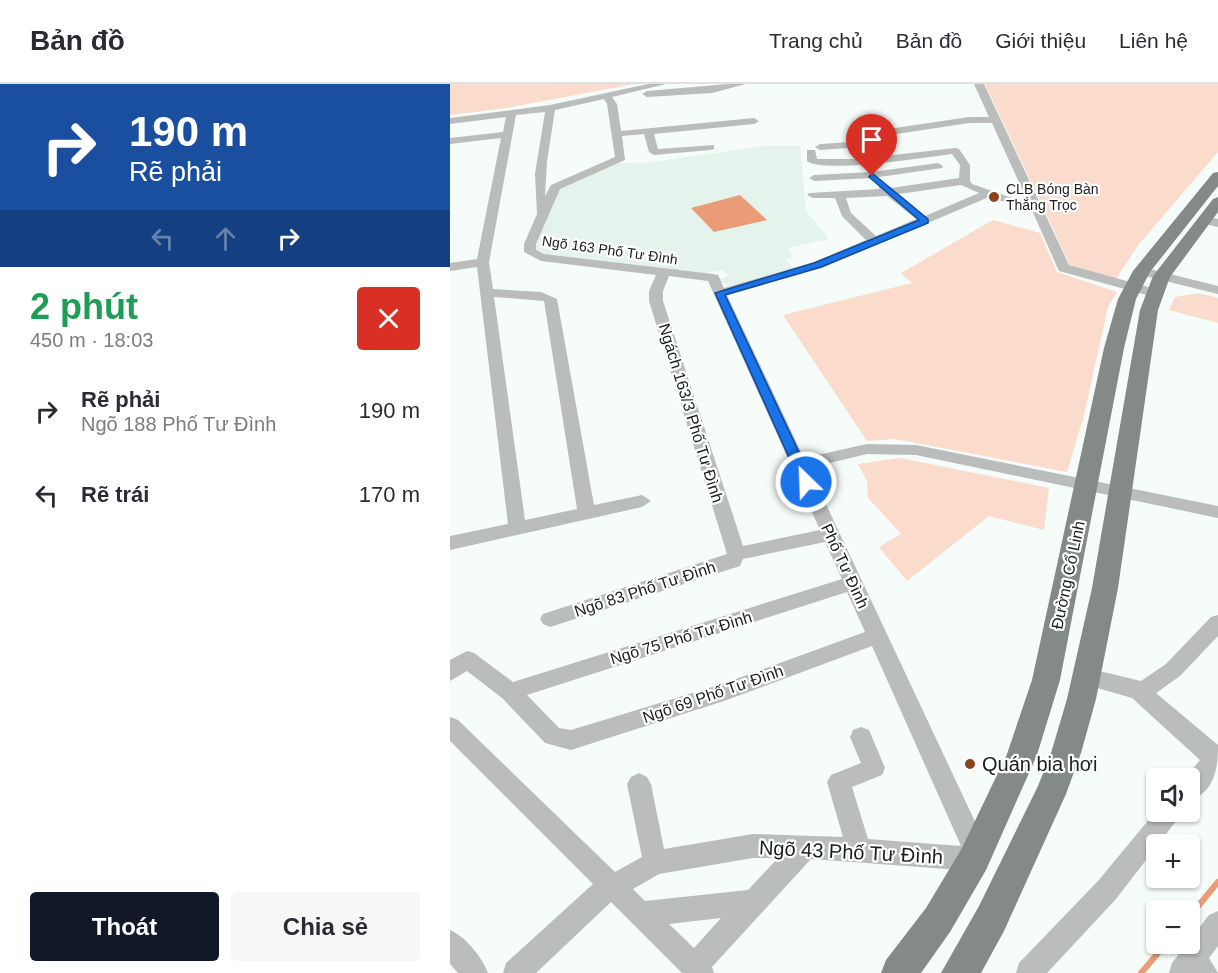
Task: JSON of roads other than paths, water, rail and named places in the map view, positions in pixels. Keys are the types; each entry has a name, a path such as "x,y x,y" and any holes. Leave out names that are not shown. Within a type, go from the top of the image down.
{"main road":[{"name":"Đường Cổ Linh","path":"899,973 938,920 976,856 1022,755 1046,680 1114,348 1147,282 1218,176"},
{"name":"Đường Cổ Linh","path":"967,967 1066,754 1087,677 1140,361 1147,282 1211,221 1218,201"}],"street":[{"path":"450,121 610,101 661,84"},
{"path":"638,92 703,91 741,84"},
{"path":"979,84 1064,268 1147,282 1218,290"},
{"path":"540,183 564,181 620,159 622,156 610,101"},
{"path":"542,215 539,202 540,183 550,108"},
{"path":"511,114 483,262 489,293 517,528"},
{"path":"959,182 964,165 955,151 858,162 814,162 815,149 892,142 882,133 969,120 995,120"},
{"path":"617,134 684,128 717,130 754,121"},
{"path":"684,128 690,149"},
{"path":"648,131 654,152 710,147"},
{"path":"450,141 509,134"},
{"path":"845,146 889,192 925,221"},
{"path":"925,153 959,182 1017,203 1032,203"},
{"path":"814,178 872,176 938,166"},
{"name":"Ngõ 163 Phố Tư Đình","path":"564,181 554,189 529,247 530,252 536,256 664,272 716,286"},
{"path":"813,195 889,192 959,182"},
{"path":"716,286 818,265 989,193"},
{"path":"839,195 846,214 874,241"},
{"path":"450,267 483,262"},
{"name":"Ngách 163/3 Phố Tư Đình","path":"664,272 656,291 656,301 736,554"},
{"name":"Phố Tư Đình","path":"716,286 976,856"},
{"path":"489,293 541,296 550,299 586,513"},
{"path":"798,465 867,449 903,448 940,453 1218,512"},
{"path":"450,543 642,501"},
{"name":"Ngõ 83 Phố Tư Đình","path":"550,619 733,561 736,554 830,534"},
{"name":"Ngõ 75 Phố Tư Đình","path":"510,692 853,583"},
{"path":"1087,677 1144,690 1173,670 1218,623"},
{"name":"Ngõ 69 Phố Tư Đình","path":"510,692 548,731 561,739 585,736 724,692 877,636"},
{"path":"450,672 467,659 510,692"},
{"path":"1137,689 1216,757 1200,777"},
{"path":"450,727 614,885 698,970 754,902 805,847"},
{"path":"859,849 839,782 874,768 861,737"},
{"path":"639,784 655,863"},
{"path":"1029,973 1107,890 1164,822"},
{"name":"Ngõ 43 Phố Tư Đình","path":"516,973 591,902 614,885 655,863 753,846 976,856"},
{"path":"643,914 754,902"},
{"path":"1193,968 1218,924"},
{"path":"450,943 475,973"}],"waterway":[{"path":"1200,904 1218,882"},
{"path":"1141,973 1157,954"}],"place":[{"name":"CLB Bóng Bàn Thắng Trọc","path":"994,197"},
{"name":"Quán bia hơi","path":"970,764"}]}
